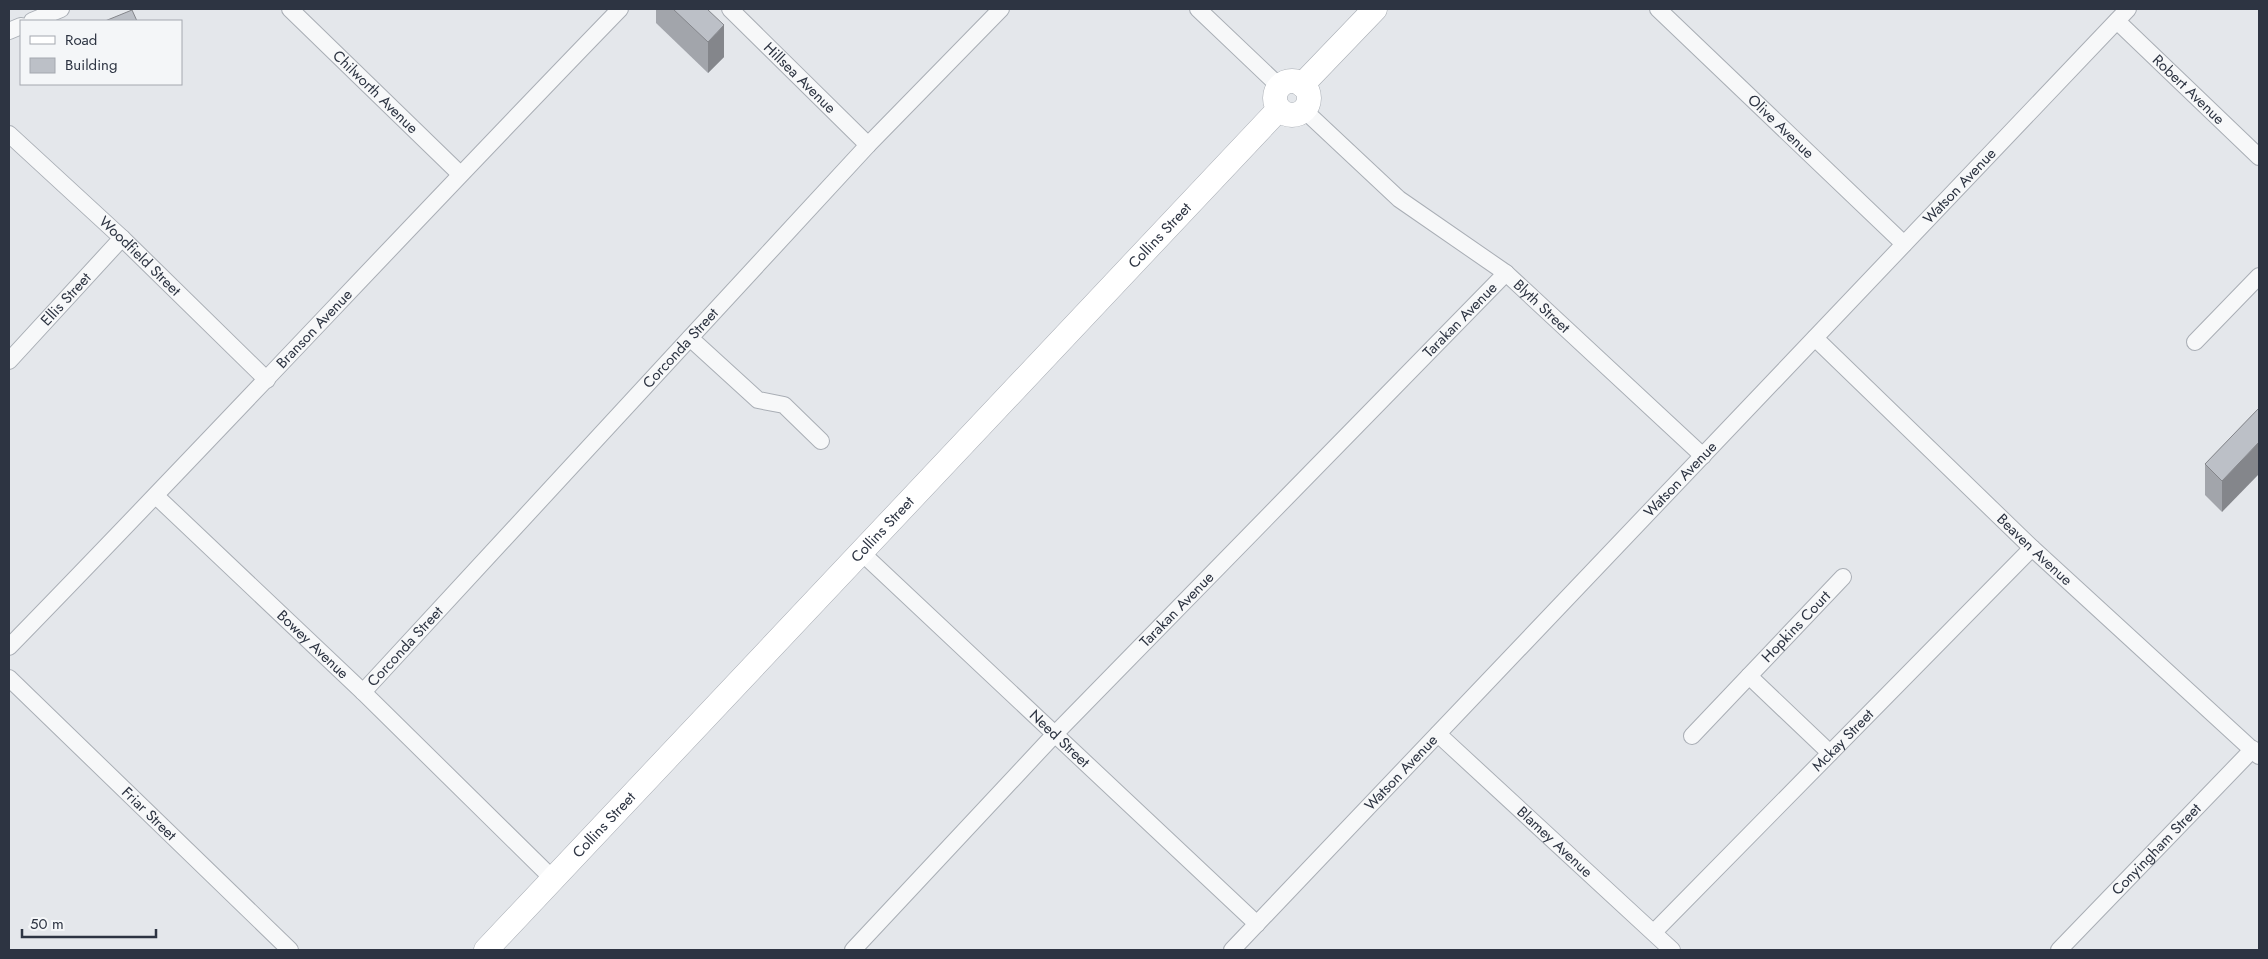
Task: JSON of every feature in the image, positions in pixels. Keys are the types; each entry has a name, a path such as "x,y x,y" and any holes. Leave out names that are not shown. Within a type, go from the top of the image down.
{"street":[{"path":"34,20 61,9"},
{"name":"Chilworth Avenue","path":"290,9 460,174"},
{"name":"Branson Avenue","path":"9,647 156,496 460,174 620,9"},
{"name":"Hillsea Avenue","path":"730,9 868,145"},
{"name":"Corconda Street","path":"363,692 868,145 1001,9"},
{"path":"1198,9 1287,93 1291,115 1304,110"},
{"name":"Collins Street","path":"486,950 862,553 1287,93 1375,9"},
{"name":"Olive Avenue","path":"1658,9 1904,244"},
{"name":"Watson Avenue","path":"1232,950 2128,9"},
{"name":"Robert Avenue","path":"2117,21 2259,157"},
{"name":"Blyth Street","path":"1304,110 1399,198 1506,273 1703,456"},
{"name":"Woodfield Street","path":"9,134 122,238 267,380"},
{"name":"Ellis Street","path":"9,361 122,238"},
{"name":"Tarakan Avenue","path":"853,950 1055,734 1506,273"},
{"path":"2195,342 2259,276"},
{"path":"690,338 758,400 784,405 821,441"},
{"name":"Beaven Avenue","path":"1815,338 2032,548 2256,753"},
{"name":"Bowey Avenue","path":"156,496 363,692 554,880"},
{"name":"Mckay Street","path":"1654,932 2032,548"},
{"name":"Need Street","path":"862,553 1257,924"},
{"name":"Hopkins Court","path":"1692,736 1843,577"},
{"path":"1748,676 1830,753"},
{"name":"Friar Street","path":"9,678 290,950"},
{"name":"Blamey Avenue","path":"1438,734 1672,950"},
{"name":"Conyingham Street","path":"2059,950 2256,753"}],"building":[{"path":"673,9 707,9 724,25 708,42"},
{"path":"132,10 137,20 107,20"},
{"path":"2259,408 2259,442 2222,481 2205,464"}]}
